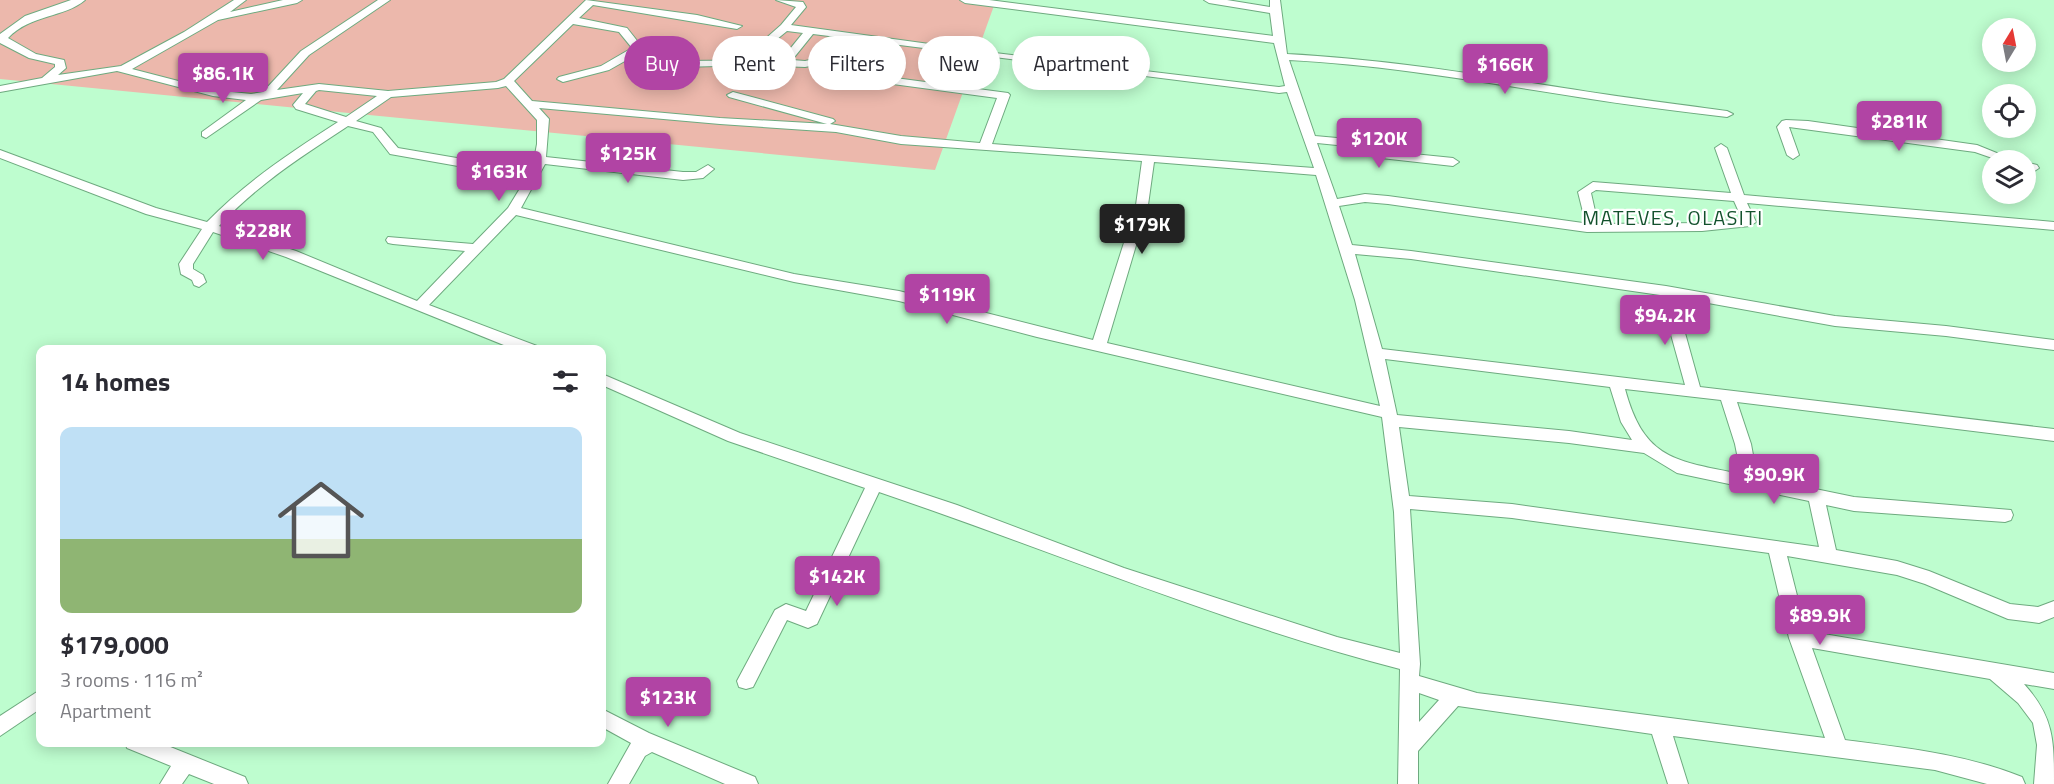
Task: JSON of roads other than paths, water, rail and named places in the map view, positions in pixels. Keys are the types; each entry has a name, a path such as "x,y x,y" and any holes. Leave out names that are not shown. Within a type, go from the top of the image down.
{"street":[{"path":"42,81 61,68 60,62 20,50 3,40 3,37 12,28 32,17 80,0"},
{"path":"123,69 214,19 241,0"},
{"path":"214,19 297,0"},
{"path":"206,134 260,97 305,53 385,0"},
{"path":"774,36 786,26 801,7 799,4 781,0"},
{"path":"965,0 1278,40"},
{"path":"1209,0 1275,6 1278,40 1291,88 1348,249 1376,353 1389,416 1401,501 1408,576 1411,673 1408,784"},
{"path":"0,89 108,69 123,69 213,93 260,97 312,88 334,87 388,94 498,85 508,81 592,1 737,27"},
{"path":"571,20 623,30 628,36"},
{"path":"786,26 1172,78 1279,90 1291,88"},
{"path":"796,48 810,31"},
{"path":"1284,57 1325,59 1491,79 1579,94 1727,114"},
{"path":"563,79 605,68 624,58"},
{"path":"796,64 829,60 830,68 848,75 1004,95 985,147"},
{"path":"419,307 513,210 540,164 543,119 508,81"},
{"path":"312,88 299,106 317,109 378,130 394,151 492,168 540,164 683,176 699,175 708,169"},
{"path":"199,282 198,278 186,271 186,264 210,227 250,188 388,94"},
{"path":"733,95 832,122 845,129"},
{"path":"531,104 720,121 845,129 901,140 1320,172"},
{"path":"1793,154 1783,127 1786,123 1808,124 1982,151"},
{"path":"1310,139 1359,144 1381,154 1453,162"},
{"path":"1331,204 1365,198 1388,200 1587,228 1702,227 1748,223 1750,219 1721,148"},
{"path":"3,158 122,198 151,211 210,227 291,254 519,345"},
{"path":"1099,345 1142,205 1149,158"},
{"path":"1587,228 1591,220 1584,192 1593,186 2054,226"},
{"path":"513,210 794,278 899,296 985,319 1389,416 1647,448"},
{"path":"393,240 476,248"},
{"path":"1348,249 1411,255 1666,291 1835,321 1946,331 2054,345"},
{"path":"1666,291 1694,392"},
{"path":"1376,353 2054,435"},
{"path":"606,381 734,436 951,510 1121,574 1337,645 1411,673 1454,697 1660,727 1935,761 2006,783"},
{"path":"1616,382 1626,419 1633,432 1647,448 1677,467 1854,504 1916,511 2005,515"},
{"path":"1727,395 1743,444 1750,482"},
{"path":"746,681 781,615 786,612 811,619 875,484"},
{"path":"1816,497 1828,545 1827,555"},
{"path":"1401,501 1558,517 1827,555 1897,568 1929,578 2008,610 2028,615 2039,615 2054,609"},
{"path":"1777,549 1781,577 1798,638 1838,748"},
{"path":"1798,638 2054,681"},
{"path":"1996,672 2022,693 2045,718 2051,741 2049,765 2044,784"},
{"path":"1409,747 1454,697"},
{"path":"0,727 36,702"},
{"path":"606,720 646,742 656,743 748,784"},
{"path":"1660,727 1678,784"},
{"path":"618,784 634,755 646,742"},
{"path":"146,747 238,784"},
{"path":"170,784 185,764"}],"district":[{"name":"MATEVES, OLASITI","path":"1673,218"}]}
